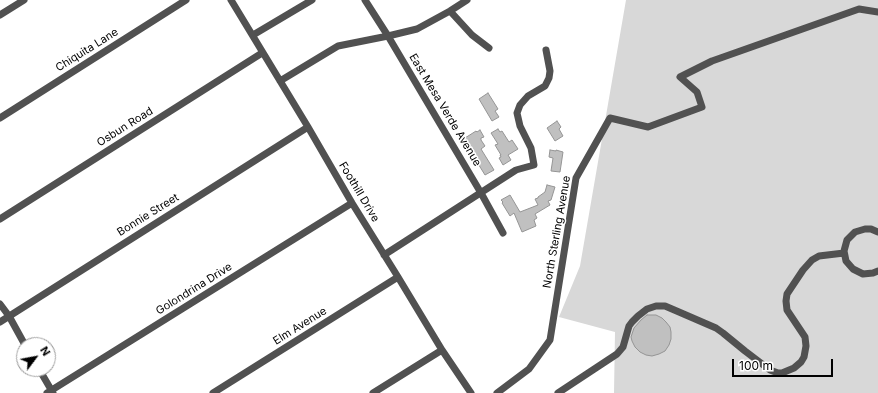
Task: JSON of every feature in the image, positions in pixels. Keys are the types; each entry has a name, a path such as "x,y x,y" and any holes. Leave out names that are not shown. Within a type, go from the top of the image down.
{"street":[{"path":"0,15 24,0"},
{"name":"Chiquita Lane","path":"0,118 186,0"},
{"name":"Foothill Drive","path":"231,0 352,203 442,350 471,393"},
{"path":"253,35 312,0"},
{"name":"East Mesa Verde Avenue","path":"365,0 481,193 503,233"},
{"path":"280,80 338,46 417,29 467,0"},
{"name":"North Sterling Avenue","path":"498,393 529,369 550,340 576,178 610,118 648,127 702,107 697,92 680,77 712,61 859,9 878,12"},
{"path":"450,11 472,35 489,48"},
{"path":"384,255 516,170 534,165 531,148 520,126 517,113 520,105 528,96 545,86 550,78 546,50"},
{"name":"Osbun Road","path":"0,219 262,53"},
{"name":"Bonnie Street","path":"0,322 308,127"},
{"name":"Golondrina Drive","path":"51,392 352,203"},
{"path":"878,232 871,229 855,232 847,240 844,253 849,266 858,272 868,274 878,271"},
{"path":"558,393 617,354 623,347 629,326 632,322 647,309 656,306 665,306 716,328 770,370 778,373 788,371 801,362 804,357 806,346 805,337 787,310 787,294 803,270 812,260 820,256 844,253"},
{"name":"Elm Avenue","path":"213,393 398,277"},
{"path":"0,304 9,316 21,337"},
{"path":"373,393 442,350"},
{"path":"43,377 51,392"}],"shaded area":[{"path":"626,0 878,0 878,393 614,393 615,332 559,317 580,266"}],"building":[{"path":"488,93 498,109 495,111 499,117 492,121 479,99"},
{"path":"557,121 561,127 559,129 563,136 555,141 547,128"},
{"path":"498,129 500,132 502,131 509,142 512,140 518,149 508,155 511,160 503,165 499,158 501,155 495,145 498,144 491,133"},
{"path":"480,130 484,137 481,138 481,140 485,146 481,149 494,170 485,175 465,138"},
{"path":"550,150 563,152 560,172 551,171 553,158 549,157"},
{"path":"547,185 555,187 551,200 548,201 550,205 535,214 537,218 534,220 536,226 522,232 514,213 510,216 501,200 510,195 520,212 538,205 535,199 545,192"},
{"path":"647,315 656,315 662,318 670,327 671,332 671,339 665,351 652,356 640,352 635,347 631,337 634,328"}]}
